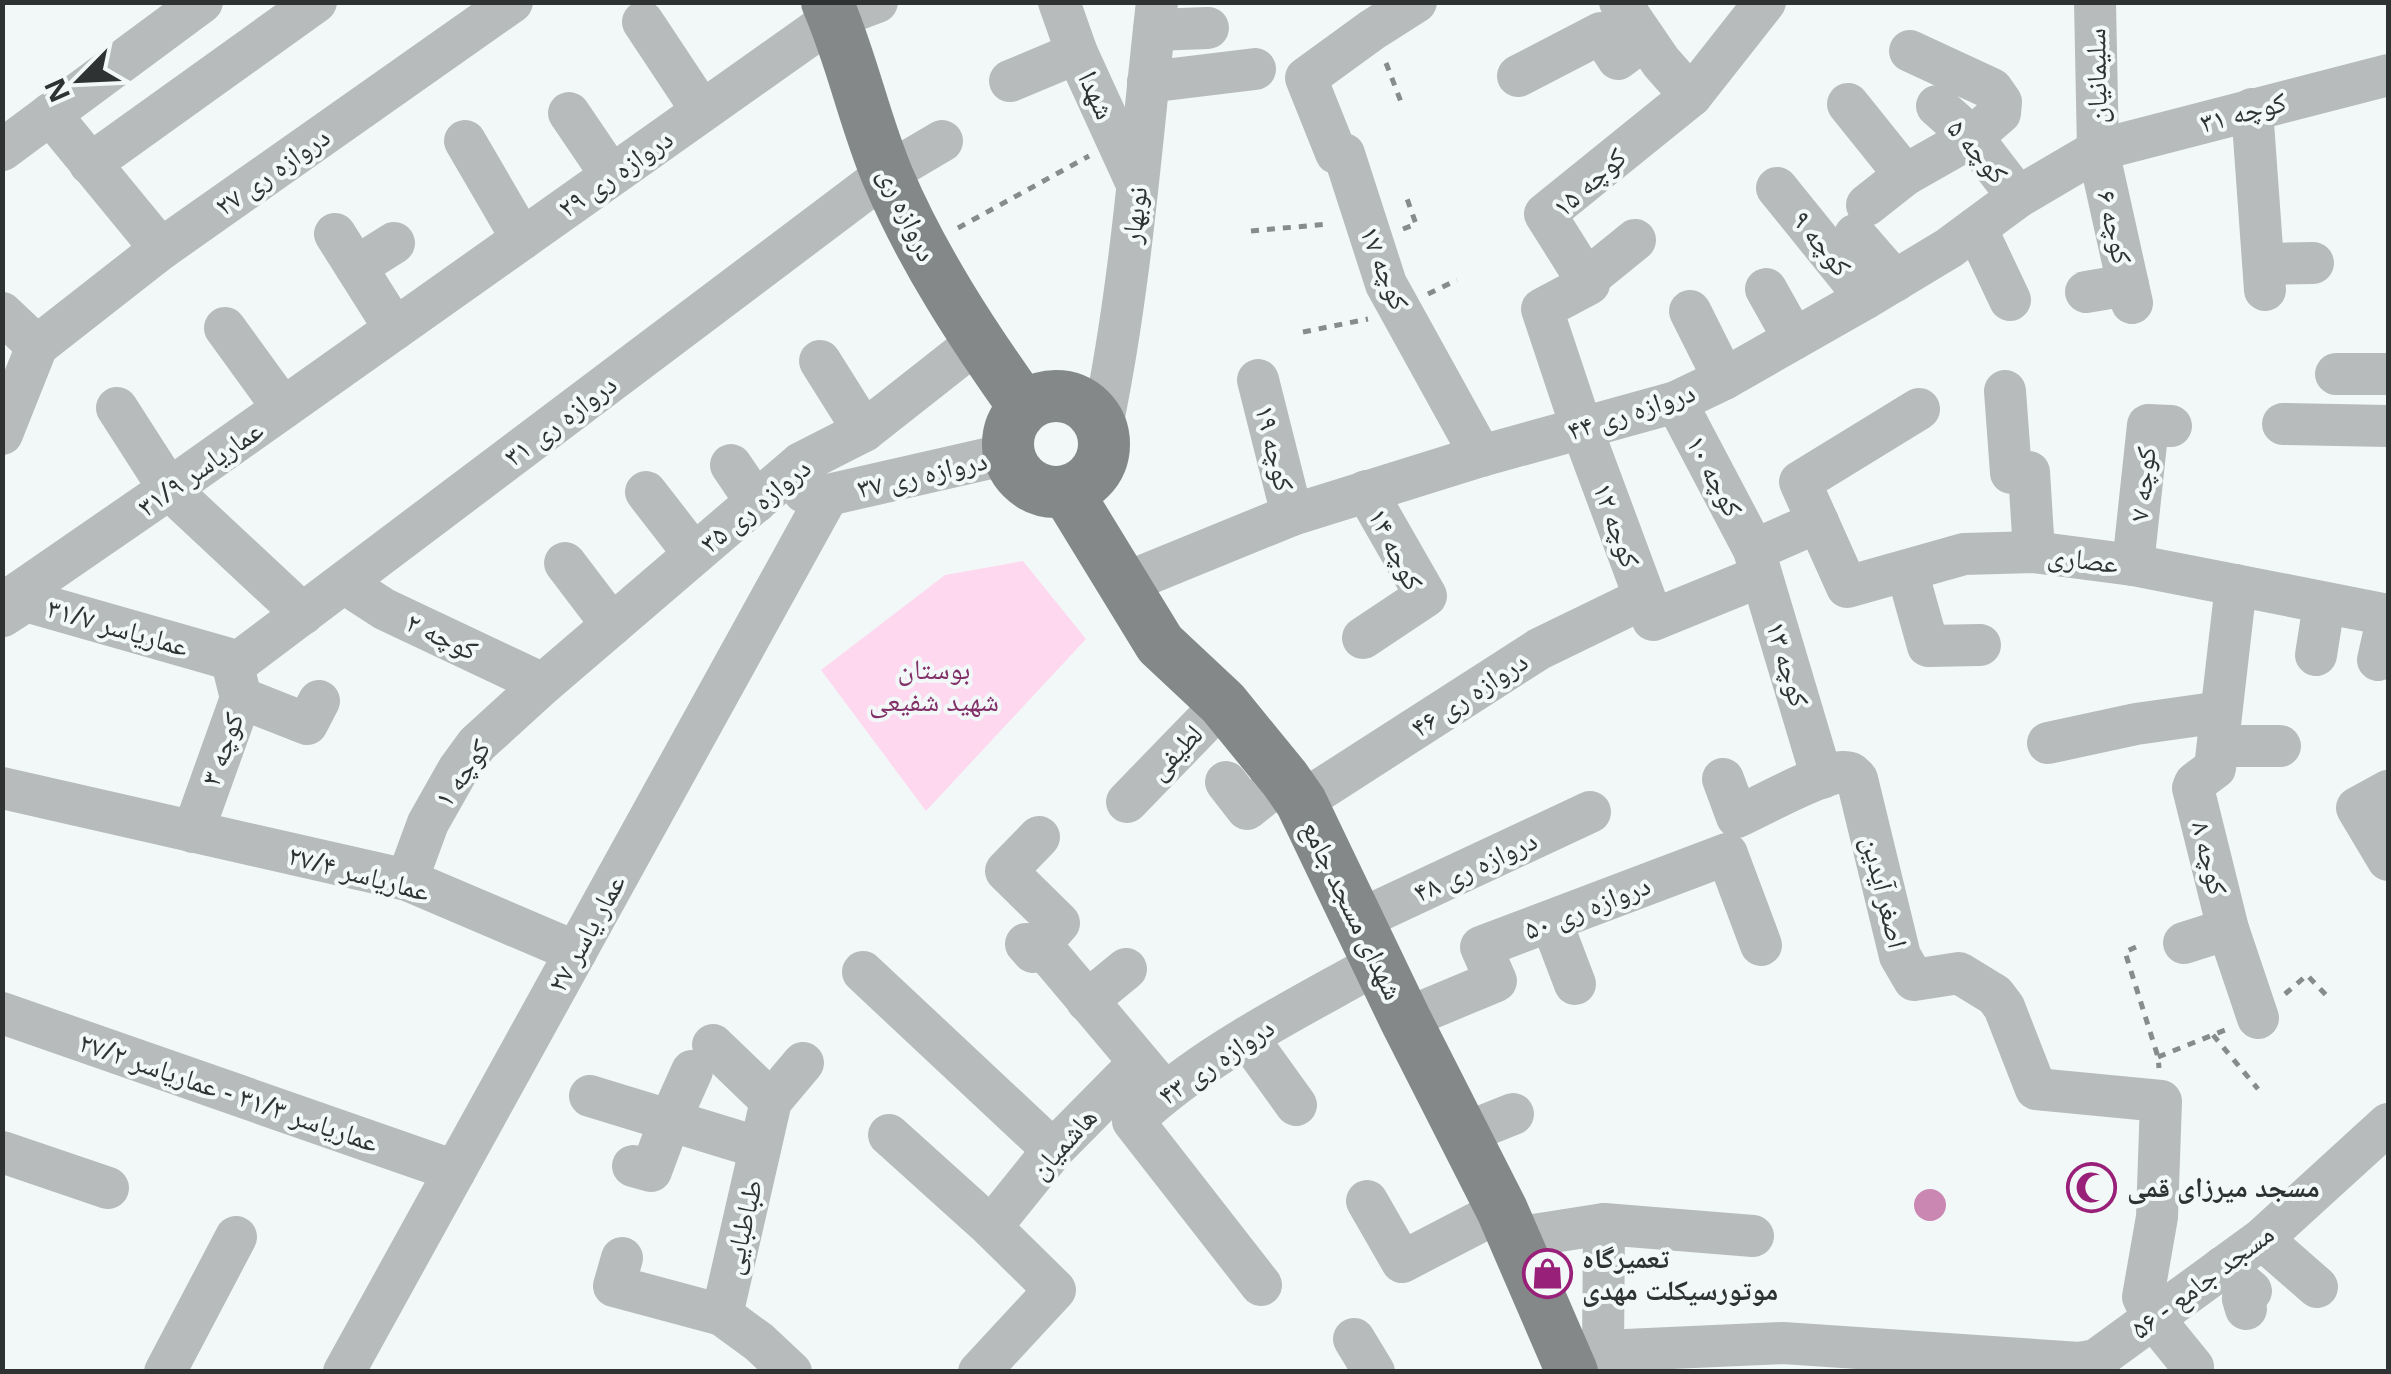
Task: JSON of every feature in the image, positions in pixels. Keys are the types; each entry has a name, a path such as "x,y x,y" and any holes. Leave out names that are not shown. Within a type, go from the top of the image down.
{"main road":[{"name":"دروازه ری","path":"846,8 886,174 921,248 977,342 1016,431"},
{"path":"1045,396 1068,396 1088,407 1102,426 1106,447 1100,467 1086,484 1067,492 1048,493 1030,486 1016,472 1016,431 1045,396"},
{"name":"شهدای مسجد جامع","path":"1067,492 1160,644 1223,703 1293,791 1578,1366"}],"street":[{"path":"160,249 90,164 20,126 202,2"},
{"path":"90,164 316,2"},
{"name":"دروازه ری ۲۷","path":"37,346 160,249 512,2"},
{"name":"شهدا","path":"1058,2 1138,187"},
{"path":"1372,30 1416,2"},
{"path":"1620,2 1661,62 1692,96"},
{"name":"سلیمانیان","path":"2095,2 2098,150"},
{"name":"دروازه ری ۲۹","path":"395,329 846,8"},
{"name":"کوچه ۱۵","path":"1586,279 1545,214 1692,96 1747,9"},
{"path":"1156,16 1208,28"},
{"name":"نوبهار","path":"1102,426 1138,187 1156,16"},
{"path":"643,22 702,111"},
{"name":"کوچه ۱۷","path":"1372,30 1306,78 1336,153 1344,154 1386,284 1480,456"},
{"path":"1518,76 1602,33 1618,58 1645,39"},
{"path":"1010,81 1077,52"},
{"path":"1880,289 1861,220 1905,176 1972,136 2000,113 2001,102 1992,89 1910,52"},
{"path":"1148,82 1255,68"},
{"name":"کوچه ۳۱","path":"2098,150 2388,74"},
{"path":"1848,104 1905,176"},
{"name":"کوچه ۵","path":"1937,106 1972,136 2018,197"},
{"path":"2252,108 2265,277 2314,263"},
{"path":"569,114 611,175"},
{"path":"465,141 522,238"},
{"name":"دروازه ری ۳۱","path":"237,682 303,614 886,174 942,141"},
{"name":"دروازه ری ۴۴","path":"1123,584 1292,515 1480,456 1676,402 1794,339 1949,248 2018,197 2098,150"},
{"name":"کوچه ۶","path":"2086,292 2130,294 2098,150"},
{"name":"کوچه ۹","path":"1778,188 1880,289"},
{"path":"1976,228 2010,300"},
{"path":"1582,429 1542,309 1589,284 1586,279 1636,240"},
{"path":"394,243 345,251 395,329"},
{"path":"1766,289 1794,339"},
{"path":"1690,311 1724,378"},
{"path":"2,314 37,346 2,434"},
{"path":"225,328 283,408"},
{"name":"عماریاسر ۳۱/۹","path":"2,604 395,329"},
{"name":"دروازه ری ۳۵","path":"543,684 801,463 864,431 977,342"},
{"path":"820,361 864,431"},
{"path":"2336,374 2388,374"},
{"name":"کوچه ۱۹","path":"1258,380 1292,515"},
{"path":"2004,390 2011,472 2029,472 2034,552"},
{"name":"کوچه ۱۰","path":"1676,402 1757,563"},
{"path":"118,408 170,489 303,614"},
{"path":"1649,609 1757,563 1818,522 1800,482 1919,408"},
{"path":"2283,424 2388,426"},
{"name":"کوچه ۷","path":"2133,565 2148,425 2171,426"},
{"name":"کوچه ۱۲","path":"1582,429 1649,609"},
{"name":"دروازه ری ۳۷","path":"794,470 792,479 800,490 828,495 1016,431"},
{"path":"731,464 756,502"},
{"name":"کوچه ۱۴","path":"1362,638 1426,596 1366,491"},
{"path":"646,492 694,554"},
{"name":"عمار یاسر ۲۷","path":"344,1372 828,495"},
{"name":"عصاری","path":"1818,522 1848,587 1964,554 2034,552 2133,565 2388,616"},
{"path":"565,563 612,625"},
{"name":"کوچه ۱۳","path":"1757,563 1822,778"},
{"path":"1907,571 1928,646 1980,645"},
{"name":"کوچه ۲","path":"344,583 384,610 543,684"},
{"name":"کوچه ۸","path":"2236,585 2215,768 2195,782 2193,788 2228,929 2258,1018"},
{"name":"عماریاسر ۳۱/۷","path":"2,616 26,601 226,658 237,682 307,724 319,701"},
{"path":"2316,655 2324,604"},
{"name":"دروازه ری ۴۶","path":"1226,782 1247,809 1293,791 1539,650 1649,609"},
{"path":"2378,660 2388,616"},
{"name":"کوچه ۳","path":"193,832 237,682"},
{"name":"کوچه ۱","path":"406,880 428,823 458,770 477,744 543,684"},
{"name":"لطیفی","path":"1127,802 1223,703"},
{"path":"2048,743 2136,724 2220,729 2280,746"},
{"name":"اصغر آیدین","path":"1822,778 1845,772 1857,780 1900,956 1914,980 1959,973 1995,995 2004,1007 2036,1089 2161,1101"},
{"path":"1723,778 1737,817 1822,778"},
{"name":"عماریاسر ۲۷/۴","path":"2,788 406,880 576,952"},
{"path":"2386,850 2357,808 2388,791"},
{"name":"دروازه ری ۴۸","path":"1369,941 1590,812"},
{"path":"1038,837 1006,871 1059,924 1029,941 1088,1001 1152,1077"},
{"name":"دروازه ری ۵۰","path":"1405,1018 1496,981 1482,947 1728,854 1761,945"},
{"path":"1551,921 1575,984"},
{"path":"2184,944 2228,929"},
{"name":"دروازه ری ۴۳","path":"1262,1286 1133,1121 1152,1077 1248,1037 1369,941"},
{"path":"1088,1001 1126,969"},
{"path":"863,972 1054,1150"},
{"name":"عماریاسر ۳۱/۳ - عماریاسر ۲۷/۲","path":"2,1013 454,1171"},
{"path":"1248,1037 1296,1105"},
{"path":"633,1166 650,1171 670,1120 703,1058 771,1101"},
{"name":"طباطبایی","path":"722,1316 771,1101 804,1063"},
{"name":"هاشمیان","path":"991,1227 1054,1150 1152,1077"},
{"path":"590,1096 760,1148"},
{"path":"2161,1101 2157,1217 2142,1297 2154,1319 2193,1367 2192,1372"},
{"path":"1463,1134 1513,1114"},
{"name":"۵۶ - مسجد جامع","path":"1578,1366 1783,1343 2080,1363 2096,1360 2262,1240 2387,1131"},
{"path":"889,1136 1055,1290 979,1372"},
{"path":"2,1152 108,1188"},
{"path":"1367,1201 1402,1262 1508,1224 1604,1224 1753,1236"},
{"path":"1578,1366 1604,1224"},
{"path":"165,1372 236,1237"},
{"path":"2262,1240 2317,1287"},
{"path":"622,1258 614,1286 722,1316 759,1342 791,1372"},
{"path":"2224,1268 2251,1291 2243,1299 2246,1308"}],"path":[{"path":"1372,30 1404,107"},
{"path":"921,248 1118,140"},
{"path":"1251,231 1365,220"},
{"path":"1302,332 1390,315 1400,308"},
{"path":"2136,947 2125,952 2158,1056 2161,1101"},
{"path":"2213,1035 2258,1089"}],"green space":[{"name":"بوستان شهید شفیعی","path":"1023,561 1086,639 926,811 821,670 945,575"}],"shaded area":[{"path":"1930,1189 1941,1194 1946,1205 1941,1216 1930,1221 1919,1216 1914,1205 1919,1194"}],"place":[{"name":"مسجد میرزای قمی","path":"2092,1187"},
{"name":"تعمیرگاه موتورسیکلت مهدی","path":"1547,1274"}]}
